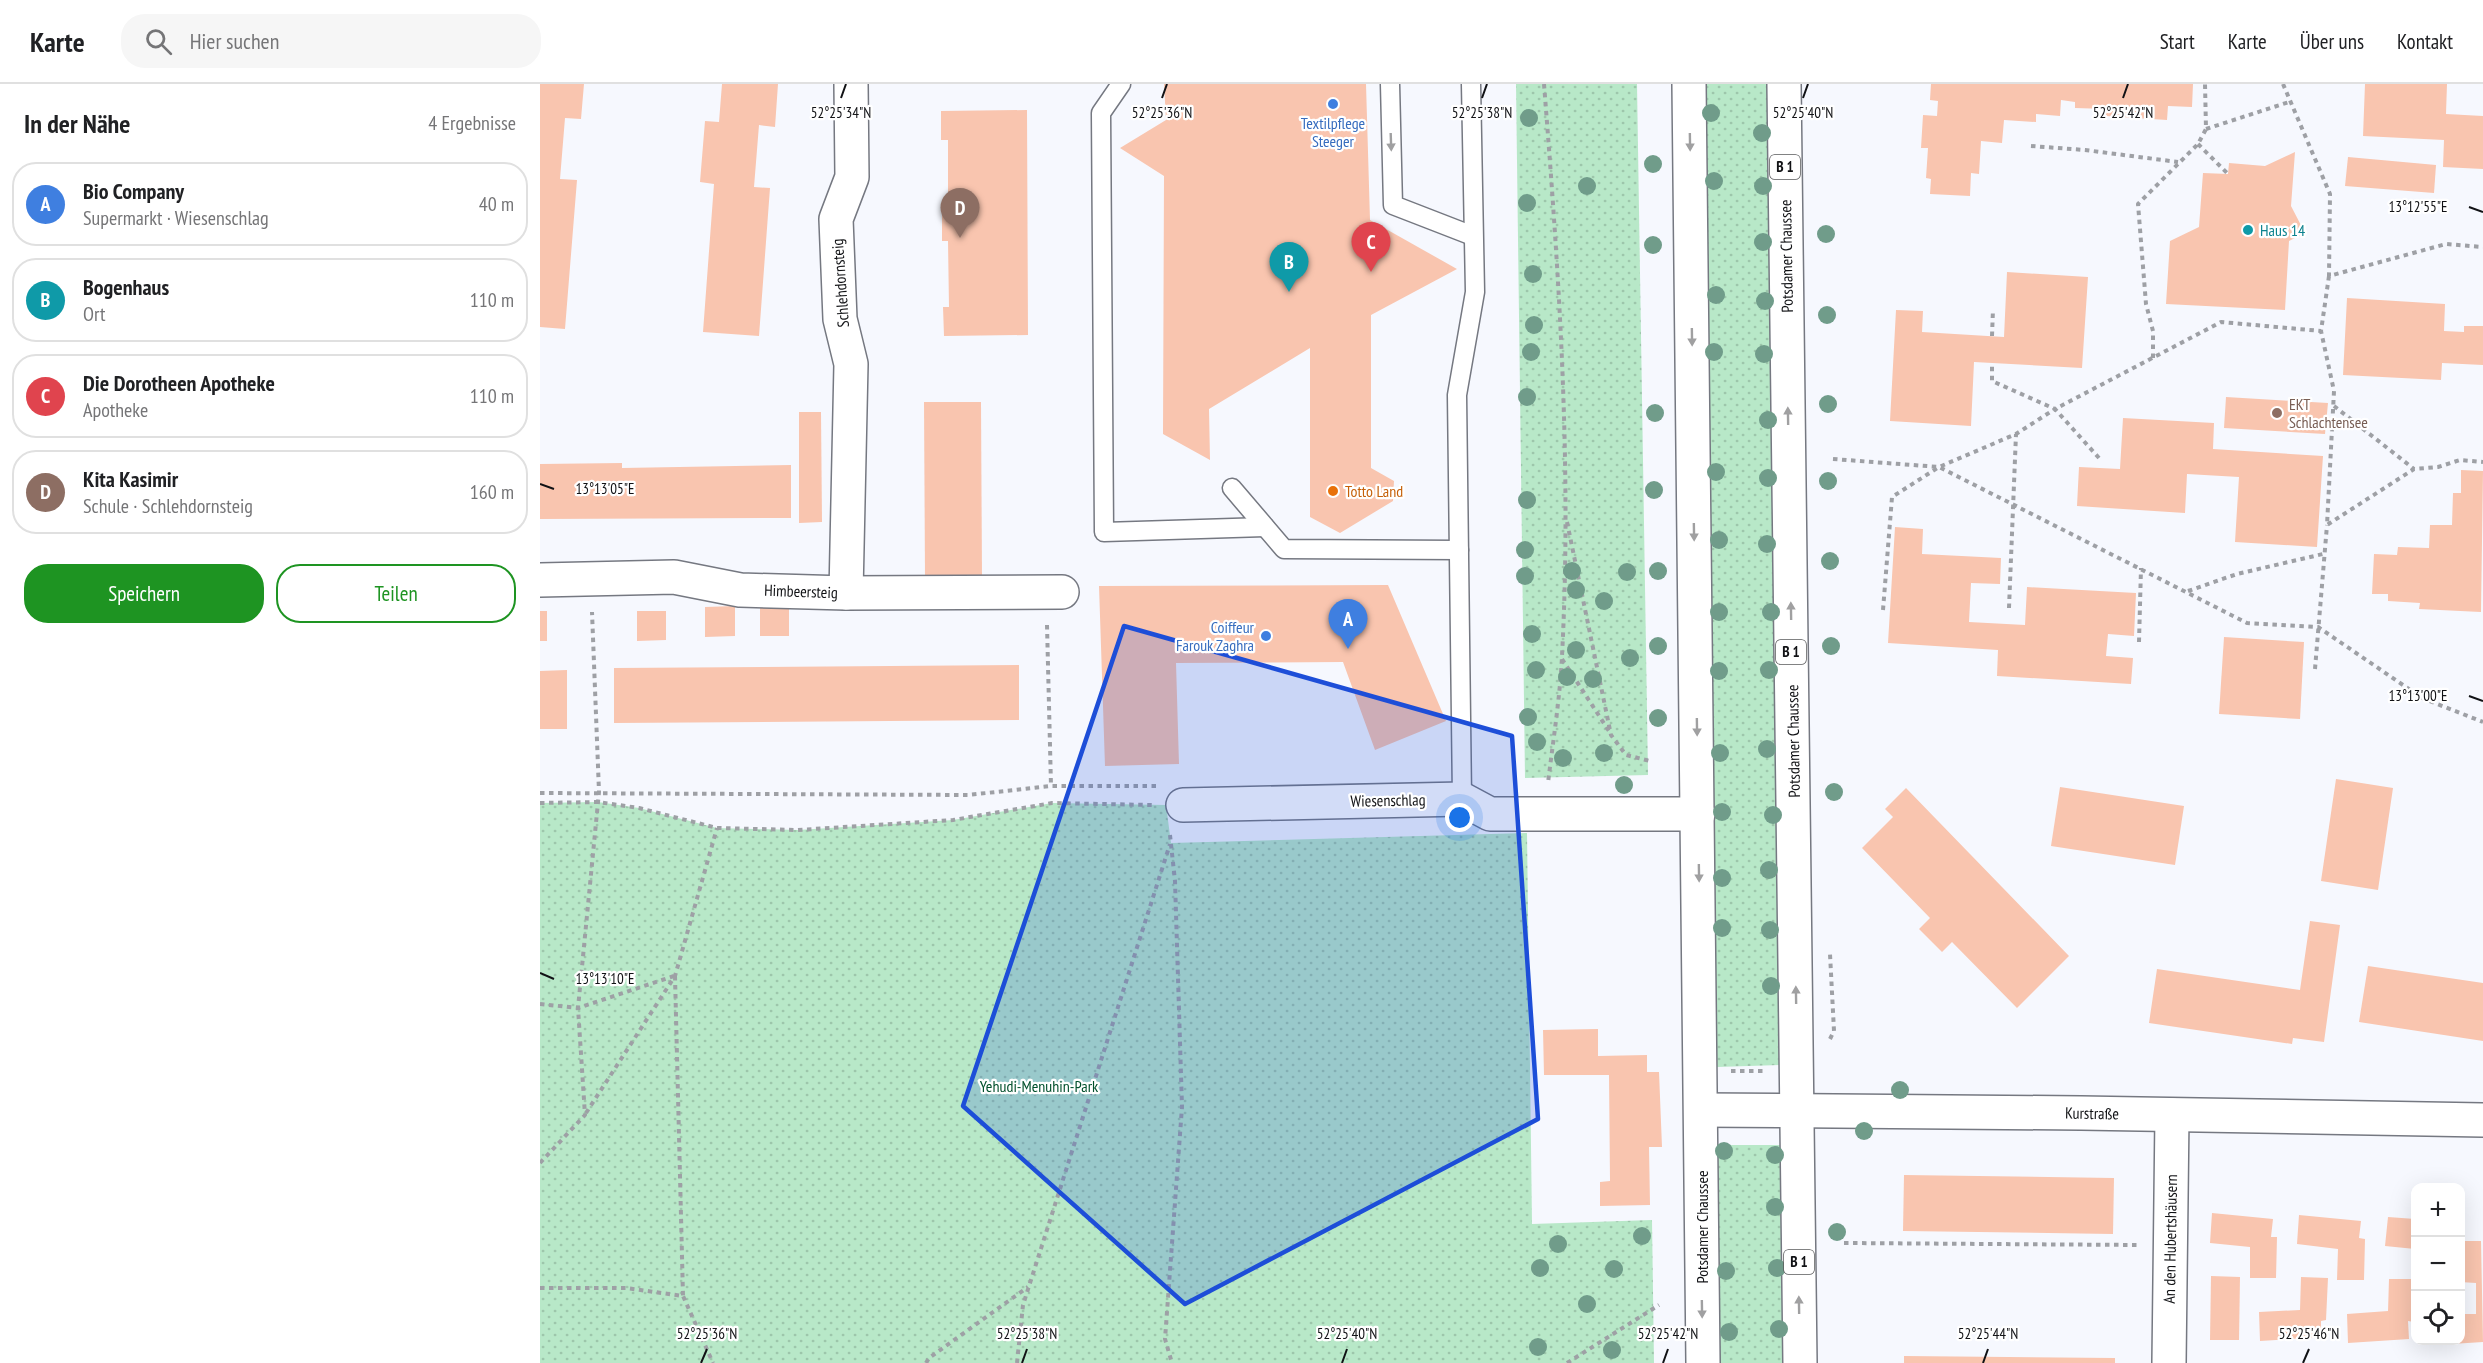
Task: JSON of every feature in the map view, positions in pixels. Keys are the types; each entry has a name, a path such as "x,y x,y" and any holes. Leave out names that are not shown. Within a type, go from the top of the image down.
{"street":[{"name":"Schlehdornsteig","path":"846,592 851,364 840,320 836,219 852,177 852,84"},
{"name":"Potsdamer Chaussee","path":"1689,84 1703,1363"},
{"name":"Potsdamer Chaussee","path":"1784,84 1800,1363"},
{"name":"Himbeersteig","path":"540,580 675,577 740,590 1054,592"},
{"name":"Wiesenschlag","path":"1174,805 1462,799 1490,814 1698,814"},
{"name":"Kurstraße","path":"1701,1110 2172,1114 2483,1120"},
{"name":"An den Hubertshäusern","path":"2169,1363 2172,1114"}],"lane":[{"path":"1121,84 1101,113 1104,532 1265,527"},
{"path":"1390,84 1393,205 1473,236"},
{"path":"1462,799 1457,395 1475,292 1471,84"},
{"path":"1232,488 1284,549 1459,549"}],"path":[{"path":"1544,84 1559,282 1565,512 1562,658 1544,813"},
{"path":"2154,358 2153,331 2146,304 2138,204 2198,144 2206,129 2205,84"},
{"path":"2283,84 2330,194 2329,276 2321,331 2334,392 2327,525 2315,669"},
{"path":"2206,129 2289,102"},
{"path":"2198,144 2228,174"},
{"path":"2031,146 2179,162"},
{"path":"2329,276 2446,244 2483,247"},
{"path":"1992,336 1993,309"},
{"path":"1883,610 1892,497 1939,466 2016,434 2055,409 2221,322 2321,331"},
{"path":"1992,363 1992,381 2055,409 2099,458"},
{"path":"2333,405 2414,469"},
{"path":"2009,608 2016,434"},
{"path":"1833,459 1939,466 2247,623 2318,627 2422,698 2483,722"},
{"path":"2327,525 2414,469 2438,467 2460,460 2483,462"},
{"path":"1565,512 1611,735"},
{"path":"2187,591 2237,574 2323,554"},
{"path":"2139,642 2141,568"},
{"path":"585,1115 578,1008 599,792 591,579"},
{"path":"1051,786 1054,592"},
{"path":"1562,658 1626,755 1650,760"},
{"path":"540,793 968,795 1051,786 1165,786 1174,805 1171,843 1175,881 1182,1107 1165,1340 1172,1363"},
{"path":"540,803 598,802 639,808 717,828 798,830 953,820 1052,803 1174,805"},
{"path":"540,1163 585,1115 675,976 717,828"},
{"path":"1017,1363 1023,1305 1171,843"},
{"path":"540,1004 578,1008 675,976"},
{"path":"675,976 683,1296 713,1363"},
{"path":"1727,1071 1771,1071"},
{"path":"1844,1243 2148,1245"},
{"path":"926,1363 929,1358 1029,1286"},
{"path":"540,1288 626,1288 683,1296"},
{"path":"1567,1363 1659,1305"}],"highlighted area":[{"path":"1124,626 1512,736 1538,1119 1185,1304 963,1106"}],"green space":[{"path":"1516,84 1637,84 1648,775 1525,778"},
{"path":"1705,84 1770,84 1781,1065 1717,1067"},
{"name":"Yehudi-Menuhin-Park","path":"598,802 639,808 717,828 798,830 953,820 1052,803 1166,805 1171,843 1527,833 1532,1224 1652,1220 1654,1363 540,1363 540,803"},
{"path":"1716,1145 1782,1145 1786,1363 1719,1363"}],"building":[{"path":"540,84 584,84 581,119 565,118 560,179 577,180 565,329 540,327"},
{"path":"722,84 778,84 775,127 759,125 754,187 770,188 759,336 703,332 714,184 700,182 705,121 719,122"},
{"path":"1164,84 1366,84 1370,220 1457,269 1371,315 1371,468 1394,481 1393,501 1340,533 1310,517 1310,348 1209,409 1210,460 1163,434 1164,176 1120,148 1166,120"},
{"path":"1931,84 2193,84 2192,107 2168,106 2167,120 2106,116 2106,109 2075,108 2075,102 2061,100 2060,116 2036,114 2036,122 2004,120 2002,143 1981,141 1979,174 1971,173 1970,196 1930,194 1931,179 1926,178 1928,148 1921,148 1923,115 1937,116 1938,101 1930,100"},
{"path":"2365,84 2447,84 2446,114 2483,116 2483,169 2443,167 2444,140 2363,136"},
{"path":"1027,110 1028,335 944,336 943,307 949,307 948,241 942,241 942,205 948,205 948,140 941,140 941,111"},
{"name":"Haus 14","path":"2295,152 2291,206 2305,233 2289,241 2285,310 2166,304 2170,241 2199,227 2203,173 2228,174 2229,163 2265,166"},
{"path":"2348,157 2436,165 2434,193 2345,186"},
{"path":"2007,272 2088,277 2082,368 1974,362 1971,426 1890,421 1896,310 1923,311 1922,332 2004,337"},
{"path":"2347,298 2445,304 2444,331 2464,332 2464,326 2483,326 2483,365 2442,363 2441,380 2343,375"},
{"path":"2226,397 2328,403 2325,434 2224,428"},
{"path":"924,402 981,402 982,577 925,578"},
{"path":"799,412 821,412 822,522 799,523"},
{"path":"2123,418 2214,423 2213,449 2323,456 2317,547 2235,542 2239,477 2187,474 2185,513 2077,506 2079,467 2120,469"},
{"path":"622,463 622,468 791,465 791,518 540,519 540,464"},
{"path":"2461,470 2483,471 2481,612 2419,609 2420,603 2388,601 2388,594 2372,594 2374,554 2397,555 2398,547 2429,548 2430,525 2452,525 2453,493 2461,493"},
{"path":"1895,527 1923,529 1922,554 2001,558 2000,584 1971,583 1969,622 2025,625 2027,587 2136,593 2134,636 2108,634 2106,656 2133,658 2131,684 1997,676 1998,650 1888,643"},
{"path":"1388,585 1446,721 1375,750 1343,662 1176,663 1179,764 1105,766 1099,586"},
{"path":"735,606 735,636 705,637 705,607"},
{"path":"760,606 789,606 789,636 760,636"},
{"path":"540,611 547,611 547,641 540,641"},
{"path":"637,611 666,611 666,640 637,641"},
{"path":"2224,637 2304,642 2300,719 2219,714"},
{"path":"1019,665 1019,720 614,723 614,668"},
{"path":"567,670 567,729 540,729 540,671"},
{"path":"2336,779 2393,788 2378,890 2321,881"},
{"path":"2060,787 2184,806 2175,865 2051,846"},
{"path":"1906,788 2069,956 2017,1008 1952,942 1942,952 1919,929 1930,918 1862,848 1893,817 1885,809"},
{"path":"2310,921 2340,925 2324,1042 2293,1038 2292,1044 2149,1023 2157,969 2300,990"},
{"path":"2368,966 2483,983 2483,1041 2359,1022"},
{"path":"1598,1029 1598,1056 1647,1055 1647,1072 1659,1072 1662,1147 1649,1147 1650,1205 1600,1206 1600,1182 1610,1181 1609,1075 1544,1075 1543,1030"},
{"path":"1904,1175 2114,1178 2113,1234 1903,1231"},
{"path":"2212,1213 2273,1219 2271,1237 2277,1237 2276,1278 2250,1278 2250,1247 2210,1243"},
{"path":"2299,1215 2361,1221 2359,1238 2365,1239 2364,1280 2337,1280 2338,1249 2297,1244"},
{"path":"2388,1217 2411,1219 2411,1249 2385,1246"},
{"path":"2465,1241 2481,1241 2483,1342 2465,1343 2465,1314 2476,1314 2476,1283 2465,1282"},
{"path":"2211,1276 2240,1277 2239,1340 2210,1340"},
{"path":"2301,1277 2328,1278 2326,1320 2321,1321 2321,1337 2260,1341 2259,1312 2300,1310"},
{"path":"2389,1279 2411,1279 2409,1339 2348,1343 2347,1314 2388,1311"},
{"path":"1904,1356 2115,1358 2115,1363 1904,1363"}],"place":[{"name":"Textilpflege Steeger","path":"1333,104"},
{"name":"Haus 14","path":"2248,230"},
{"name":"Kita Kasimir","path":"960,238"},
{"name":"Die Dorotheen Apotheke","path":"1371,272"},
{"name":"Bogenhaus","path":"1289,292"},
{"name":"EKT Schlachtensee","path":"2277,413"},
{"name":"Totto Land","path":"1333,491"},
{"name":"Coiffeur Farouk Zaghra","path":"1266,636"},
{"name":"Bio Company","path":"1348,649"}]}
